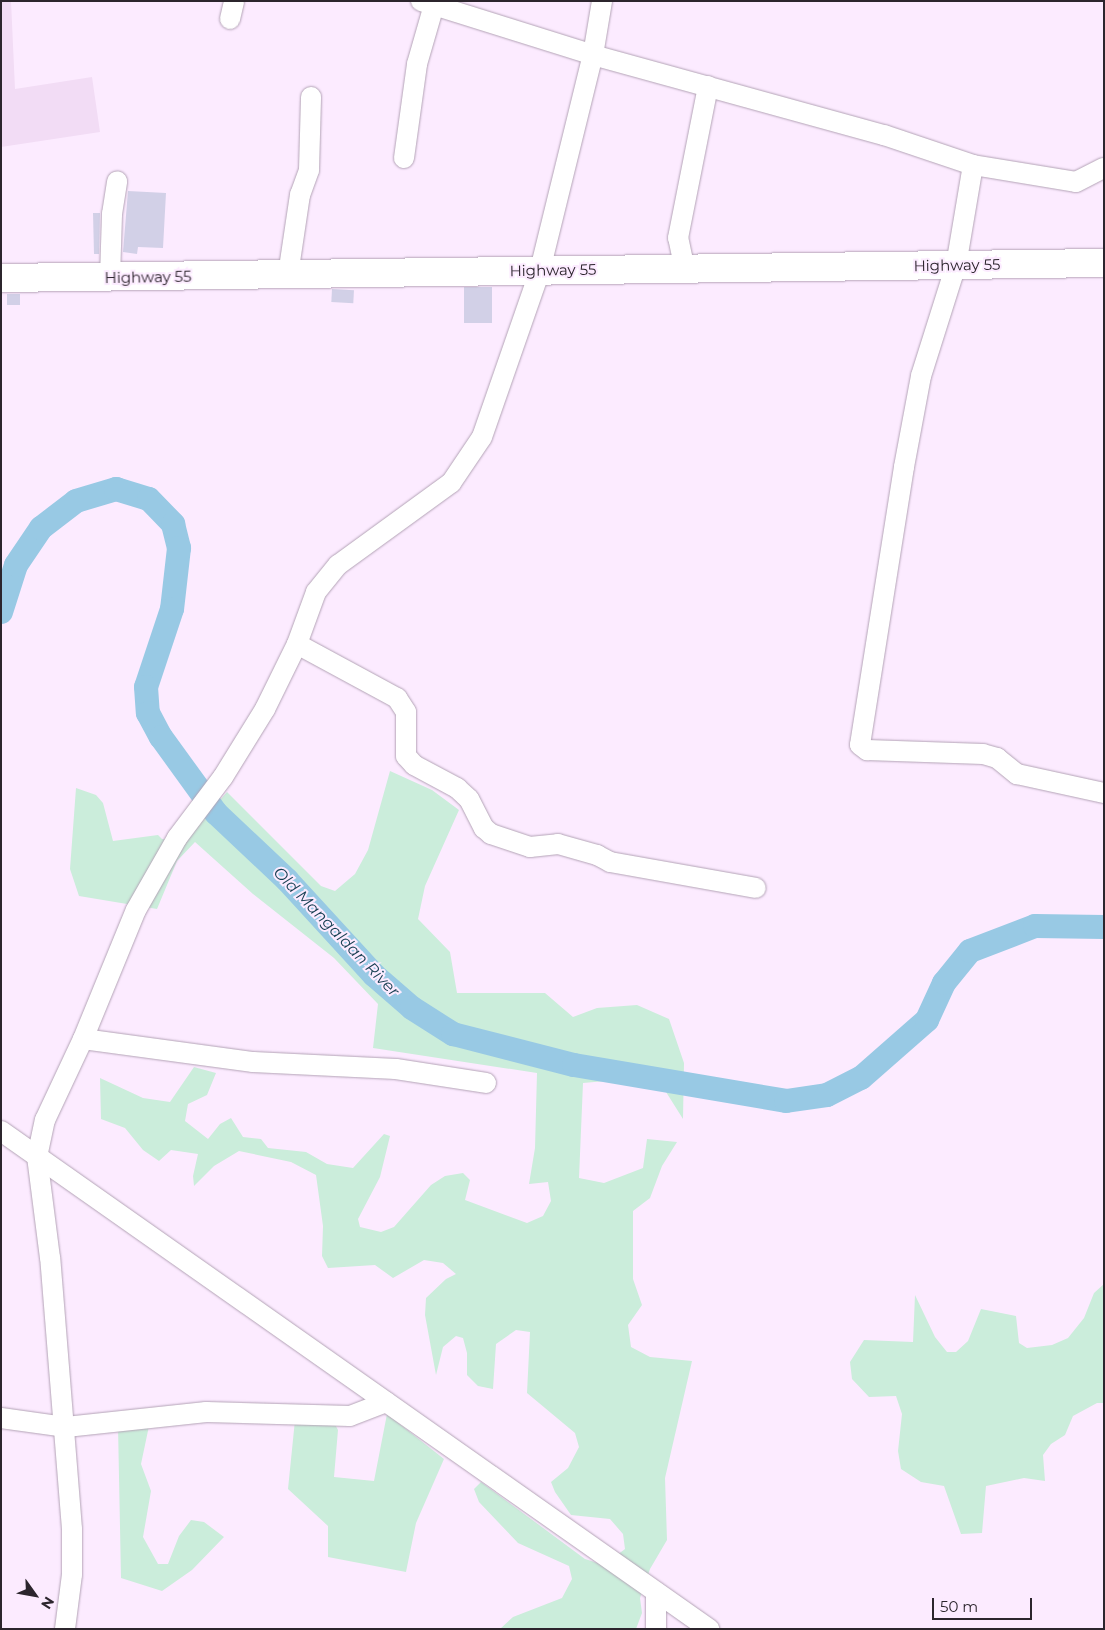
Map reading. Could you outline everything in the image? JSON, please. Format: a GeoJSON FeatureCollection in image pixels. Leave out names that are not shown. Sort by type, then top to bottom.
{"type":"FeatureCollection","features":[{"type":"Feature","properties":{"kind":"highway","name":"Highway 55"},"geometry":{"type":"LineString","coordinates":[[1,278],[1104,263]]}},
{"type":"Feature","properties":{"kind":"street"},"geometry":{"type":"LineString","coordinates":[[64,1629],[72,1574],[72,1530],[66,1428],[37,1157],[53,1098],[83,1039],[136,910],[177,838],[223,777],[265,709],[297,644],[316,592],[326,577],[345,559],[451,483],[471,456],[490,416],[540,270],[593,55],[602,1]]}},
{"type":"Feature","properties":{"kind":"street"},"geometry":{"type":"LineString","coordinates":[[404,158],[417,64],[428,3],[593,55],[884,135],[973,165],[1076,182],[1104,168]]}},
{"type":"Feature","properties":{"kind":"street"},"geometry":{"type":"LineString","coordinates":[[685,270],[678,238],[708,86]]}},
{"type":"Feature","properties":{"kind":"street"},"geometry":{"type":"LineString","coordinates":[[288,275],[300,196],[309,170],[311,97]]}},
{"type":"Feature","properties":{"kind":"street"},"geometry":{"type":"LineString","coordinates":[[973,165],[956,265],[922,376],[883,591],[860,745],[867,750],[983,754],[997,758],[1018,774],[1104,793]]}},
{"type":"Feature","properties":{"kind":"street"},"geometry":{"type":"LineString","coordinates":[[110,278],[112,214],[117,181]]}},
{"type":"Feature","properties":{"kind":"street"},"geometry":{"type":"LineString","coordinates":[[297,644],[397,698],[406,712],[406,756],[414,765],[457,788],[469,799],[484,828],[491,834],[530,847],[558,844],[597,855],[610,862],[756,888]]}},
{"type":"Feature","properties":{"kind":"street"},"geometry":{"type":"LineString","coordinates":[[83,1039],[253,1062],[396,1069],[486,1084]]}},
{"type":"Feature","properties":{"kind":"street"},"geometry":{"type":"LineString","coordinates":[[1,1131],[709,1629]]}},
{"type":"Feature","properties":{"kind":"street"},"geometry":{"type":"LineString","coordinates":[[1,1418],[66,1428],[206,1412],[350,1416],[386,1402]]}},
{"type":"Feature","properties":{"kind":"street"},"geometry":{"type":"LineString","coordinates":[[656,1592],[656,1629]]}},
{"type":"Feature","properties":{"kind":"shaded area"},"geometry":{"type":"Polygon","coordinates":[[[1,1],[11,1],[15,89],[92,77],[100,132],[1,147],[1,1]]]}},
{"type":"Feature","properties":{"kind":"green space"},"geometry":{"type":"Polygon","coordinates":[[[390,771],[432,790],[459,810],[425,886],[418,919],[450,952],[457,993],[545,993],[573,1017],[597,1008],[637,1005],[669,1019],[684,1063],[683,1119],[666,1092],[617,1080],[583,1083],[579,1178],[604,1183],[643,1168],[647,1139],[677,1142],[662,1166],[650,1198],[633,1211],[633,1279],[642,1305],[628,1325],[631,1347],[650,1357],[692,1361],[665,1478],[667,1540],[650,1569],[640,1598],[642,1613],[636,1629],[500,1629],[513,1617],[562,1598],[572,1579],[569,1566],[518,1543],[479,1502],[474,1489],[481,1482],[585,1559],[604,1565],[625,1549],[623,1534],[610,1519],[571,1515],[555,1492],[551,1482],[568,1468],[579,1447],[575,1433],[527,1393],[530,1332],[516,1330],[496,1344],[493,1389],[478,1386],[467,1375],[467,1353],[463,1338],[456,1336],[443,1347],[436,1375],[425,1315],[426,1298],[446,1279],[456,1274],[443,1263],[424,1260],[393,1278],[375,1265],[328,1268],[322,1256],[323,1226],[316,1175],[291,1162],[239,1151],[214,1166],[194,1186],[193,1176],[198,1154],[171,1150],[159,1161],[143,1150],[125,1128],[101,1119],[100,1078],[143,1098],[170,1102],[194,1067],[216,1073],[207,1095],[188,1104],[185,1121],[208,1139],[220,1124],[231,1118],[243,1137],[261,1139],[268,1148],[306,1152],[327,1164],[353,1168],[384,1134],[390,1136],[380,1177],[358,1219],[360,1227],[381,1232],[394,1227],[431,1185],[445,1176],[463,1173],[470,1180],[465,1200],[527,1223],[543,1216],[551,1201],[548,1182],[529,1184],[535,1148],[537,1073],[373,1048],[378,1004],[334,958],[253,894],[195,842],[177,861],[157,909],[79,896],[70,869],[76,788],[96,795],[103,803],[113,841],[158,835],[162,839],[185,840],[227,792],[321,886],[335,891],[355,874],[368,850],[390,771]]]}},
{"type":"Feature","properties":{"kind":"green space"},"geometry":{"type":"Polygon","coordinates":[[[1104,1284],[1104,1403],[1097,1403],[1073,1416],[1065,1435],[1051,1444],[1043,1455],[1045,1481],[1024,1478],[986,1486],[982,1533],[961,1534],[944,1486],[921,1482],[901,1469],[898,1451],[902,1414],[896,1396],[869,1397],[852,1379],[850,1362],[864,1340],[913,1342],[915,1295],[935,1337],[947,1352],[956,1352],[968,1341],[981,1309],[1016,1316],[1019,1343],[1027,1348],[1052,1345],[1068,1338],[1084,1318],[1094,1293],[1104,1284]]]}},
{"type":"Feature","properties":{"kind":"green space"},"geometry":{"type":"Polygon","coordinates":[[[296,1410],[328,1411],[338,1430],[334,1477],[374,1481],[387,1414],[444,1459],[416,1523],[406,1572],[328,1557],[328,1526],[288,1489],[296,1410]]]}},
{"type":"Feature","properties":{"kind":"green space"},"geometry":{"type":"Polygon","coordinates":[[[118,1426],[149,1426],[141,1464],[151,1491],[143,1537],[158,1564],[168,1564],[179,1536],[191,1520],[204,1522],[224,1537],[192,1570],[162,1591],[121,1578],[118,1426]]]}},
{"type":"Feature","properties":{"kind":"building"},"geometry":{"type":"Polygon","coordinates":[[[128,191],[166,193],[163,248],[138,247],[137,254],[123,252],[128,191]]]}},
{"type":"Feature","properties":{"kind":"building"},"geometry":{"type":"Polygon","coordinates":[[[93,213],[100,213],[99,254],[94,254],[93,213]]]}},
{"type":"Feature","properties":{"kind":"building"},"geometry":{"type":"Polygon","coordinates":[[[464,287],[492,287],[492,323],[464,323],[464,287]]]}},
{"type":"Feature","properties":{"kind":"building"},"geometry":{"type":"Polygon","coordinates":[[[332,289],[354,290],[353,303],[331,302],[332,289]]]}},
{"type":"Feature","properties":{"kind":"building"},"geometry":{"type":"Polygon","coordinates":[[[7,294],[20,294],[20,305],[7,305],[7,294]]]}},
{"type":"Feature","properties":{"kind":"waterway","name":"Old Mangaldan River"},"geometry":{"type":"LineString","coordinates":[[1,612],[16,565],[41,528],[76,501],[116,489],[149,499],[173,524],[179,548],[172,609],[146,687],[148,713],[161,737],[216,813],[287,880],[374,975],[412,1008],[453,1034],[574,1065],[786,1101],[827,1095],[861,1078],[927,1020],[944,983],[970,951],[1035,926],[1104,927]]}}]}
